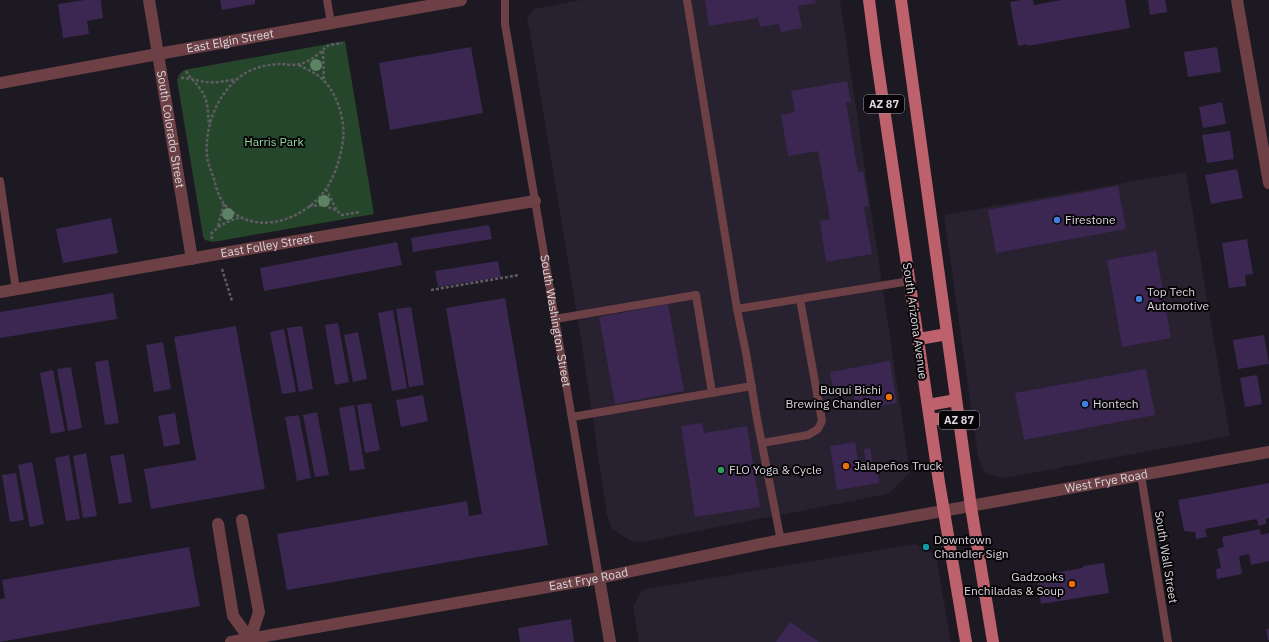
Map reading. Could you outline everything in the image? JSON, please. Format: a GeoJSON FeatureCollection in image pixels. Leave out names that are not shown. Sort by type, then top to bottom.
{"type":"FeatureCollection","features":[{"type":"Feature","properties":{"kind":"main road","name":"South Arizona Avenue"},"geometry":{"type":"LineString","coordinates":[[869,0],[930,420],[966,642]]}},
{"type":"Feature","properties":{"kind":"main road","name":"AZ 87"},"geometry":{"type":"LineString","coordinates":[[901,0],[971,507],[993,642]]}},
{"type":"Feature","properties":{"kind":"main road"},"geometry":{"type":"LineString","coordinates":[[919,339],[947,334]]}},
{"type":"Feature","properties":{"kind":"main road"},"geometry":{"type":"LineString","coordinates":[[928,405],[956,400]]}},
{"type":"Feature","properties":{"kind":"main road"},"geometry":{"type":"LineString","coordinates":[[930,420],[959,416]]}},
{"type":"Feature","properties":{"kind":"street","name":"South Colorado Street"},"geometry":{"type":"LineString","coordinates":[[149,0],[192,259]]}},
{"type":"Feature","properties":{"kind":"street","name":"East Elgin Street"},"geometry":{"type":"LineString","coordinates":[[0,83],[461,0]]}},
{"type":"Feature","properties":{"kind":"street"},"geometry":{"type":"LineString","coordinates":[[1237,0],[1269,183]]}},
{"type":"Feature","properties":{"kind":"street","name":"East Folley Street"},"geometry":{"type":"LineString","coordinates":[[0,292],[535,201]]}},
{"type":"Feature","properties":{"kind":"street","name":"West Frye Road"},"geometry":{"type":"LineString","coordinates":[[944,511],[1269,452]]}},
{"type":"Feature","properties":{"kind":"street","name":"East Frye Road"},"geometry":{"type":"LineString","coordinates":[[231,642],[599,578],[781,541],[944,511]]}},
{"type":"Feature","properties":{"kind":"street"},"geometry":{"type":"LineString","coordinates":[[242,520],[259,612],[250,639]]}},
{"type":"Feature","properties":{"kind":"street"},"geometry":{"type":"LineString","coordinates":[[218,524],[233,616],[250,639]]}},
{"type":"Feature","properties":{"kind":"street","name":"South Washington Street"},"geometry":{"type":"LineString","coordinates":[[599,578],[610,642]]}},
{"type":"Feature","properties":{"kind":"lane"},"geometry":{"type":"LineString","coordinates":[[327,0],[331,23]]}},
{"type":"Feature","properties":{"kind":"lane","name":"South Washington Street"},"geometry":{"type":"LineString","coordinates":[[505,0],[505,24],[599,578]]}},
{"type":"Feature","properties":{"kind":"lane"},"geometry":{"type":"LineString","coordinates":[[687,0],[737,309],[781,541]]}},
{"type":"Feature","properties":{"kind":"lane"},"geometry":{"type":"LineString","coordinates":[[0,181],[16,290]]}},
{"type":"Feature","properties":{"kind":"lane"},"geometry":{"type":"LineString","coordinates":[[737,309],[910,280]]}},
{"type":"Feature","properties":{"kind":"lane"},"geometry":{"type":"LineString","coordinates":[[555,319],[696,295],[712,393]]}},
{"type":"Feature","properties":{"kind":"lane"},"geometry":{"type":"LineString","coordinates":[[762,443],[808,435],[818,429],[822,421],[800,299]]}},
{"type":"Feature","properties":{"kind":"lane"},"geometry":{"type":"LineString","coordinates":[[572,418],[752,386]]}},
{"type":"Feature","properties":{"kind":"lane","name":"South Wall Street"},"geometry":{"type":"LineString","coordinates":[[1141,475],[1168,642]]}},
{"type":"Feature","properties":{"kind":"path"},"geometry":{"type":"LineString","coordinates":[[299,64],[325,83],[339,105],[343,122],[344,139],[340,157],[326,189],[299,213],[285,220],[266,223],[249,220],[234,213],[224,204],[216,186],[208,161],[207,142],[210,127],[220,101],[230,85],[245,74],[263,66],[299,64],[309,60],[326,46],[342,43]]}},
{"type":"Feature","properties":{"kind":"path"},"geometry":{"type":"LineString","coordinates":[[323,50],[325,83]]}},
{"type":"Feature","properties":{"kind":"path"},"geometry":{"type":"LineString","coordinates":[[186,71],[203,94],[206,102],[210,127]]}},
{"type":"Feature","properties":{"kind":"path"},"geometry":{"type":"LineString","coordinates":[[181,78],[190,78],[206,82],[224,82],[238,79]]}},
{"type":"Feature","properties":{"kind":"path"},"geometry":{"type":"LineString","coordinates":[[326,189],[337,212]]}},
{"type":"Feature","properties":{"kind":"path"},"geometry":{"type":"LineString","coordinates":[[218,226],[224,204]]}},
{"type":"Feature","properties":{"kind":"path"},"geometry":{"type":"LineString","coordinates":[[308,206],[324,205],[342,215],[360,212]]}},
{"type":"Feature","properties":{"kind":"path"},"geometry":{"type":"LineString","coordinates":[[205,235],[211,234],[218,226],[230,220],[242,217]]}},
{"type":"Feature","properties":{"kind":"path"},"geometry":{"type":"LineString","coordinates":[[211,234],[212,240]]}},
{"type":"Feature","properties":{"kind":"path"},"geometry":{"type":"LineString","coordinates":[[218,254],[232,301]]}},
{"type":"Feature","properties":{"kind":"path"},"geometry":{"type":"LineString","coordinates":[[432,290],[518,275]]}},
{"type":"Feature","properties":{"kind":"shaded area"},"geometry":{"type":"Polygon","coordinates":[[[581,0],[840,0],[910,472],[888,494],[641,542],[631,541],[612,529],[607,515],[581,339],[527,19],[534,9],[581,0]]]}},
{"type":"Feature","properties":{"kind":"shaded area"},"geometry":{"type":"Polygon","coordinates":[[[1186,172],[1230,436],[1004,478],[989,475],[982,469],[978,456],[944,215],[1186,172]]]}},
{"type":"Feature","properties":{"kind":"shaded area"},"geometry":{"type":"Polygon","coordinates":[[[916,544],[936,555],[951,642],[639,642],[633,607],[642,590],[916,544]]]}},
{"type":"Feature","properties":{"kind":"green space","name":"Harris Park"},"geometry":{"type":"Polygon","coordinates":[[[345,41],[374,214],[213,242],[205,240],[203,236],[177,80],[179,75],[184,70],[345,41]]]}},
{"type":"Feature","properties":{"kind":"building"},"geometry":{"type":"Polygon","coordinates":[[[85,0],[101,0],[103,18],[87,21],[89,34],[63,38],[58,4],[85,0]]]}},
{"type":"Feature","properties":{"kind":"building"},"geometry":{"type":"Polygon","coordinates":[[[220,0],[255,0],[255,4],[222,10],[220,0]]]}},
{"type":"Feature","properties":{"kind":"building"},"geometry":{"type":"Polygon","coordinates":[[[705,0],[815,0],[816,3],[798,6],[802,28],[781,32],[779,24],[760,27],[758,18],[709,26],[705,0]]]}},
{"type":"Feature","properties":{"kind":"building"},"geometry":{"type":"Polygon","coordinates":[[[1033,0],[1034,5],[1062,0],[1125,0],[1130,28],[1027,46],[1027,44],[1018,46],[1010,2],[1033,0]]]}},
{"type":"Feature","properties":{"kind":"building"},"geometry":{"type":"Polygon","coordinates":[[[1148,0],[1165,0],[1167,12],[1150,15],[1148,0]]]}},
{"type":"Feature","properties":{"kind":"building"},"geometry":{"type":"Polygon","coordinates":[[[471,47],[483,113],[390,130],[379,63],[471,47]]]}},
{"type":"Feature","properties":{"kind":"building"},"geometry":{"type":"Polygon","coordinates":[[[1217,47],[1221,72],[1188,77],[1184,52],[1217,47]]]}},
{"type":"Feature","properties":{"kind":"building"},"geometry":{"type":"Polygon","coordinates":[[[847,81],[851,102],[846,102],[858,172],[863,171],[869,206],[864,207],[872,254],[826,262],[820,221],[830,219],[818,151],[788,156],[781,115],[795,112],[791,91],[847,81]]]}},
{"type":"Feature","properties":{"kind":"building"},"geometry":{"type":"Polygon","coordinates":[[[1222,102],[1226,124],[1203,128],[1199,107],[1222,102]]]}},
{"type":"Feature","properties":{"kind":"building"},"geometry":{"type":"Polygon","coordinates":[[[1230,131],[1234,159],[1207,163],[1202,135],[1230,131]]]}},
{"type":"Feature","properties":{"kind":"building"},"geometry":{"type":"Polygon","coordinates":[[[1237,169],[1243,198],[1211,204],[1205,175],[1237,169]]]}},
{"type":"Feature","properties":{"kind":"building","name":"Firestone"},"geometry":{"type":"Polygon","coordinates":[[[1118,186],[1126,229],[996,253],[988,210],[1118,186]]]}},
{"type":"Feature","properties":{"kind":"building"},"geometry":{"type":"Polygon","coordinates":[[[111,218],[118,253],[63,263],[56,229],[111,218]]]}},
{"type":"Feature","properties":{"kind":"building"},"geometry":{"type":"Polygon","coordinates":[[[489,225],[492,239],[413,252],[411,238],[489,225]]]}},
{"type":"Feature","properties":{"kind":"building"},"geometry":{"type":"Polygon","coordinates":[[[1247,239],[1253,274],[1245,275],[1246,286],[1229,288],[1222,243],[1247,239]]]}},
{"type":"Feature","properties":{"kind":"building"},"geometry":{"type":"Polygon","coordinates":[[[397,242],[402,265],[264,291],[260,268],[397,242]]]}},
{"type":"Feature","properties":{"kind":"building","name":"Top Tech Automotive"},"geometry":{"type":"Polygon","coordinates":[[[1156,251],[1171,338],[1122,347],[1107,260],[1156,251]]]}},
{"type":"Feature","properties":{"kind":"building"},"geometry":{"type":"Polygon","coordinates":[[[498,261],[501,277],[438,287],[435,271],[498,261]]]}},
{"type":"Feature","properties":{"kind":"building"},"geometry":{"type":"Polygon","coordinates":[[[113,293],[117,319],[0,338],[0,312],[113,293]]]}},
{"type":"Feature","properties":{"kind":"building"},"geometry":{"type":"Polygon","coordinates":[[[505,298],[548,545],[287,590],[277,534],[467,501],[469,516],[482,514],[446,308],[505,298]]]}},
{"type":"Feature","properties":{"kind":"building"},"geometry":{"type":"Polygon","coordinates":[[[668,304],[684,391],[615,404],[599,317],[668,304]]]}},
{"type":"Feature","properties":{"kind":"building"},"geometry":{"type":"Polygon","coordinates":[[[411,307],[424,385],[409,387],[396,309],[411,307]]]}},
{"type":"Feature","properties":{"kind":"building"},"geometry":{"type":"Polygon","coordinates":[[[393,310],[407,388],[392,391],[378,313],[393,310]]]}},
{"type":"Feature","properties":{"kind":"building"},"geometry":{"type":"Polygon","coordinates":[[[338,323],[349,382],[335,385],[325,325],[338,323]]]}},
{"type":"Feature","properties":{"kind":"building"},"geometry":{"type":"Polygon","coordinates":[[[236,326],[265,489],[151,509],[144,469],[196,460],[174,337],[236,326]]]}},
{"type":"Feature","properties":{"kind":"building"},"geometry":{"type":"Polygon","coordinates":[[[302,326],[313,389],[299,392],[287,328],[302,326]]]}},
{"type":"Feature","properties":{"kind":"building"},"geometry":{"type":"Polygon","coordinates":[[[284,329],[296,392],[282,394],[270,332],[284,329]]]}},
{"type":"Feature","properties":{"kind":"building"},"geometry":{"type":"Polygon","coordinates":[[[358,332],[367,379],[353,382],[344,335],[358,332]]]}},
{"type":"Feature","properties":{"kind":"building"},"geometry":{"type":"Polygon","coordinates":[[[1264,335],[1269,364],[1238,369],[1233,340],[1264,335]]]}},
{"type":"Feature","properties":{"kind":"building"},"geometry":{"type":"Polygon","coordinates":[[[163,342],[171,389],[154,392],[146,345],[163,342]]]}},
{"type":"Feature","properties":{"kind":"building"},"geometry":{"type":"Polygon","coordinates":[[[108,360],[119,423],[105,425],[95,362],[108,360]]]}},
{"type":"Feature","properties":{"kind":"building"},"geometry":{"type":"Polygon","coordinates":[[[890,361],[897,403],[856,410],[853,391],[834,395],[830,372],[890,361]]]}},
{"type":"Feature","properties":{"kind":"building"},"geometry":{"type":"Polygon","coordinates":[[[71,367],[82,428],[68,431],[57,369],[71,367]]]}},
{"type":"Feature","properties":{"kind":"building","name":"Hontech"},"geometry":{"type":"Polygon","coordinates":[[[1146,369],[1155,415],[1024,440],[1015,393],[1146,369]]]}},
{"type":"Feature","properties":{"kind":"building"},"geometry":{"type":"Polygon","coordinates":[[[53,370],[65,431],[51,434],[40,373],[53,370]]]}},
{"type":"Feature","properties":{"kind":"building"},"geometry":{"type":"Polygon","coordinates":[[[1257,375],[1262,404],[1245,407],[1240,378],[1257,375]]]}},
{"type":"Feature","properties":{"kind":"building"},"geometry":{"type":"Polygon","coordinates":[[[423,395],[428,421],[401,427],[396,400],[423,395]]]}},
{"type":"Feature","properties":{"kind":"building"},"geometry":{"type":"Polygon","coordinates":[[[371,403],[380,450],[365,453],[357,405],[371,403]]]}},
{"type":"Feature","properties":{"kind":"building"},"geometry":{"type":"Polygon","coordinates":[[[354,405],[365,469],[350,471],[339,408],[354,405]]]}},
{"type":"Feature","properties":{"kind":"building"},"geometry":{"type":"Polygon","coordinates":[[[317,412],[329,475],[315,477],[303,415],[317,412]]]}},
{"type":"Feature","properties":{"kind":"building"},"geometry":{"type":"Polygon","coordinates":[[[175,413],[180,444],[164,447],[158,416],[175,413]]]}},
{"type":"Feature","properties":{"kind":"building"},"geometry":{"type":"Polygon","coordinates":[[[299,415],[311,478],[297,481],[285,417],[299,415]]]}},
{"type":"Feature","properties":{"kind":"building","name":"FLO Yoga & Cycle"},"geometry":{"type":"Polygon","coordinates":[[[702,423],[704,433],[747,426],[760,507],[695,517],[681,426],[702,423]]]}},
{"type":"Feature","properties":{"kind":"building","name":"Jalapeños Truck"},"geometry":{"type":"Polygon","coordinates":[[[855,442],[859,468],[866,466],[864,449],[870,448],[873,465],[877,464],[879,483],[837,490],[830,446],[855,442]]]}},
{"type":"Feature","properties":{"kind":"building"},"geometry":{"type":"Polygon","coordinates":[[[86,453],[97,516],[83,518],[73,456],[86,453]]]}},
{"type":"Feature","properties":{"kind":"building"},"geometry":{"type":"Polygon","coordinates":[[[124,454],[132,502],[119,504],[110,456],[124,454]]]}},
{"type":"Feature","properties":{"kind":"building"},"geometry":{"type":"Polygon","coordinates":[[[69,455],[80,519],[66,521],[55,458],[69,455]]]}},
{"type":"Feature","properties":{"kind":"building"},"geometry":{"type":"Polygon","coordinates":[[[32,462],[44,524],[30,527],[18,465],[32,462]]]}},
{"type":"Feature","properties":{"kind":"building"},"geometry":{"type":"Polygon","coordinates":[[[16,473],[24,520],[10,522],[2,475],[16,473]]]}},
{"type":"Feature","properties":{"kind":"building"},"geometry":{"type":"Polygon","coordinates":[[[1269,483],[1269,518],[1266,519],[1266,524],[1258,526],[1257,519],[1205,529],[1207,537],[1196,539],[1195,532],[1184,531],[1178,500],[1269,483]]]}},
{"type":"Feature","properties":{"kind":"building"},"geometry":{"type":"Polygon","coordinates":[[[1260,529],[1261,535],[1269,533],[1269,561],[1251,565],[1249,554],[1239,556],[1242,574],[1217,579],[1216,569],[1221,568],[1217,549],[1224,547],[1222,537],[1260,529]]]}},
{"type":"Feature","properties":{"kind":"building"},"geometry":{"type":"Polygon","coordinates":[[[189,547],[200,606],[0,642],[0,599],[5,598],[2,580],[189,547]]]}},
{"type":"Feature","properties":{"kind":"building","name":"Gadzooks Enchiladas & Soup"},"geometry":{"type":"Polygon","coordinates":[[[1104,563],[1109,593],[1041,604],[1036,576],[1104,563]]]}},
{"type":"Feature","properties":{"kind":"building"},"geometry":{"type":"Polygon","coordinates":[[[571,619],[574,642],[520,642],[518,628],[571,619]]]}},
{"type":"Feature","properties":{"kind":"building"},"geometry":{"type":"Polygon","coordinates":[[[790,622],[819,642],[776,642],[790,622]]]}},
{"type":"Feature","properties":{"kind":"building"},"geometry":{"type":"Polygon","coordinates":[[[1266,629],[1269,629],[1269,640],[1268,640],[1266,629]]]}},
{"type":"Feature","properties":{"kind":"place","name":"Firestone"},"geometry":{"type":"Point","coordinates":[1057,220]}},
{"type":"Feature","properties":{"kind":"place","name":"Top Tech Automotive"},"geometry":{"type":"Point","coordinates":[1139,299]}},
{"type":"Feature","properties":{"kind":"place","name":"Buqui Bichi Brewing Chandler"},"geometry":{"type":"Point","coordinates":[889,397]}},
{"type":"Feature","properties":{"kind":"place","name":"Hontech"},"geometry":{"type":"Point","coordinates":[1085,404]}},
{"type":"Feature","properties":{"kind":"place","name":"Jalapeños Truck"},"geometry":{"type":"Point","coordinates":[846,466]}},
{"type":"Feature","properties":{"kind":"place","name":"FLO Yoga & Cycle"},"geometry":{"type":"Point","coordinates":[721,470]}},
{"type":"Feature","properties":{"kind":"place","name":"Downtown Chandler Sign"},"geometry":{"type":"Point","coordinates":[926,547]}},
{"type":"Feature","properties":{"kind":"place","name":"Gadzooks Enchiladas & Soup"},"geometry":{"type":"Point","coordinates":[1072,584]}}]}
